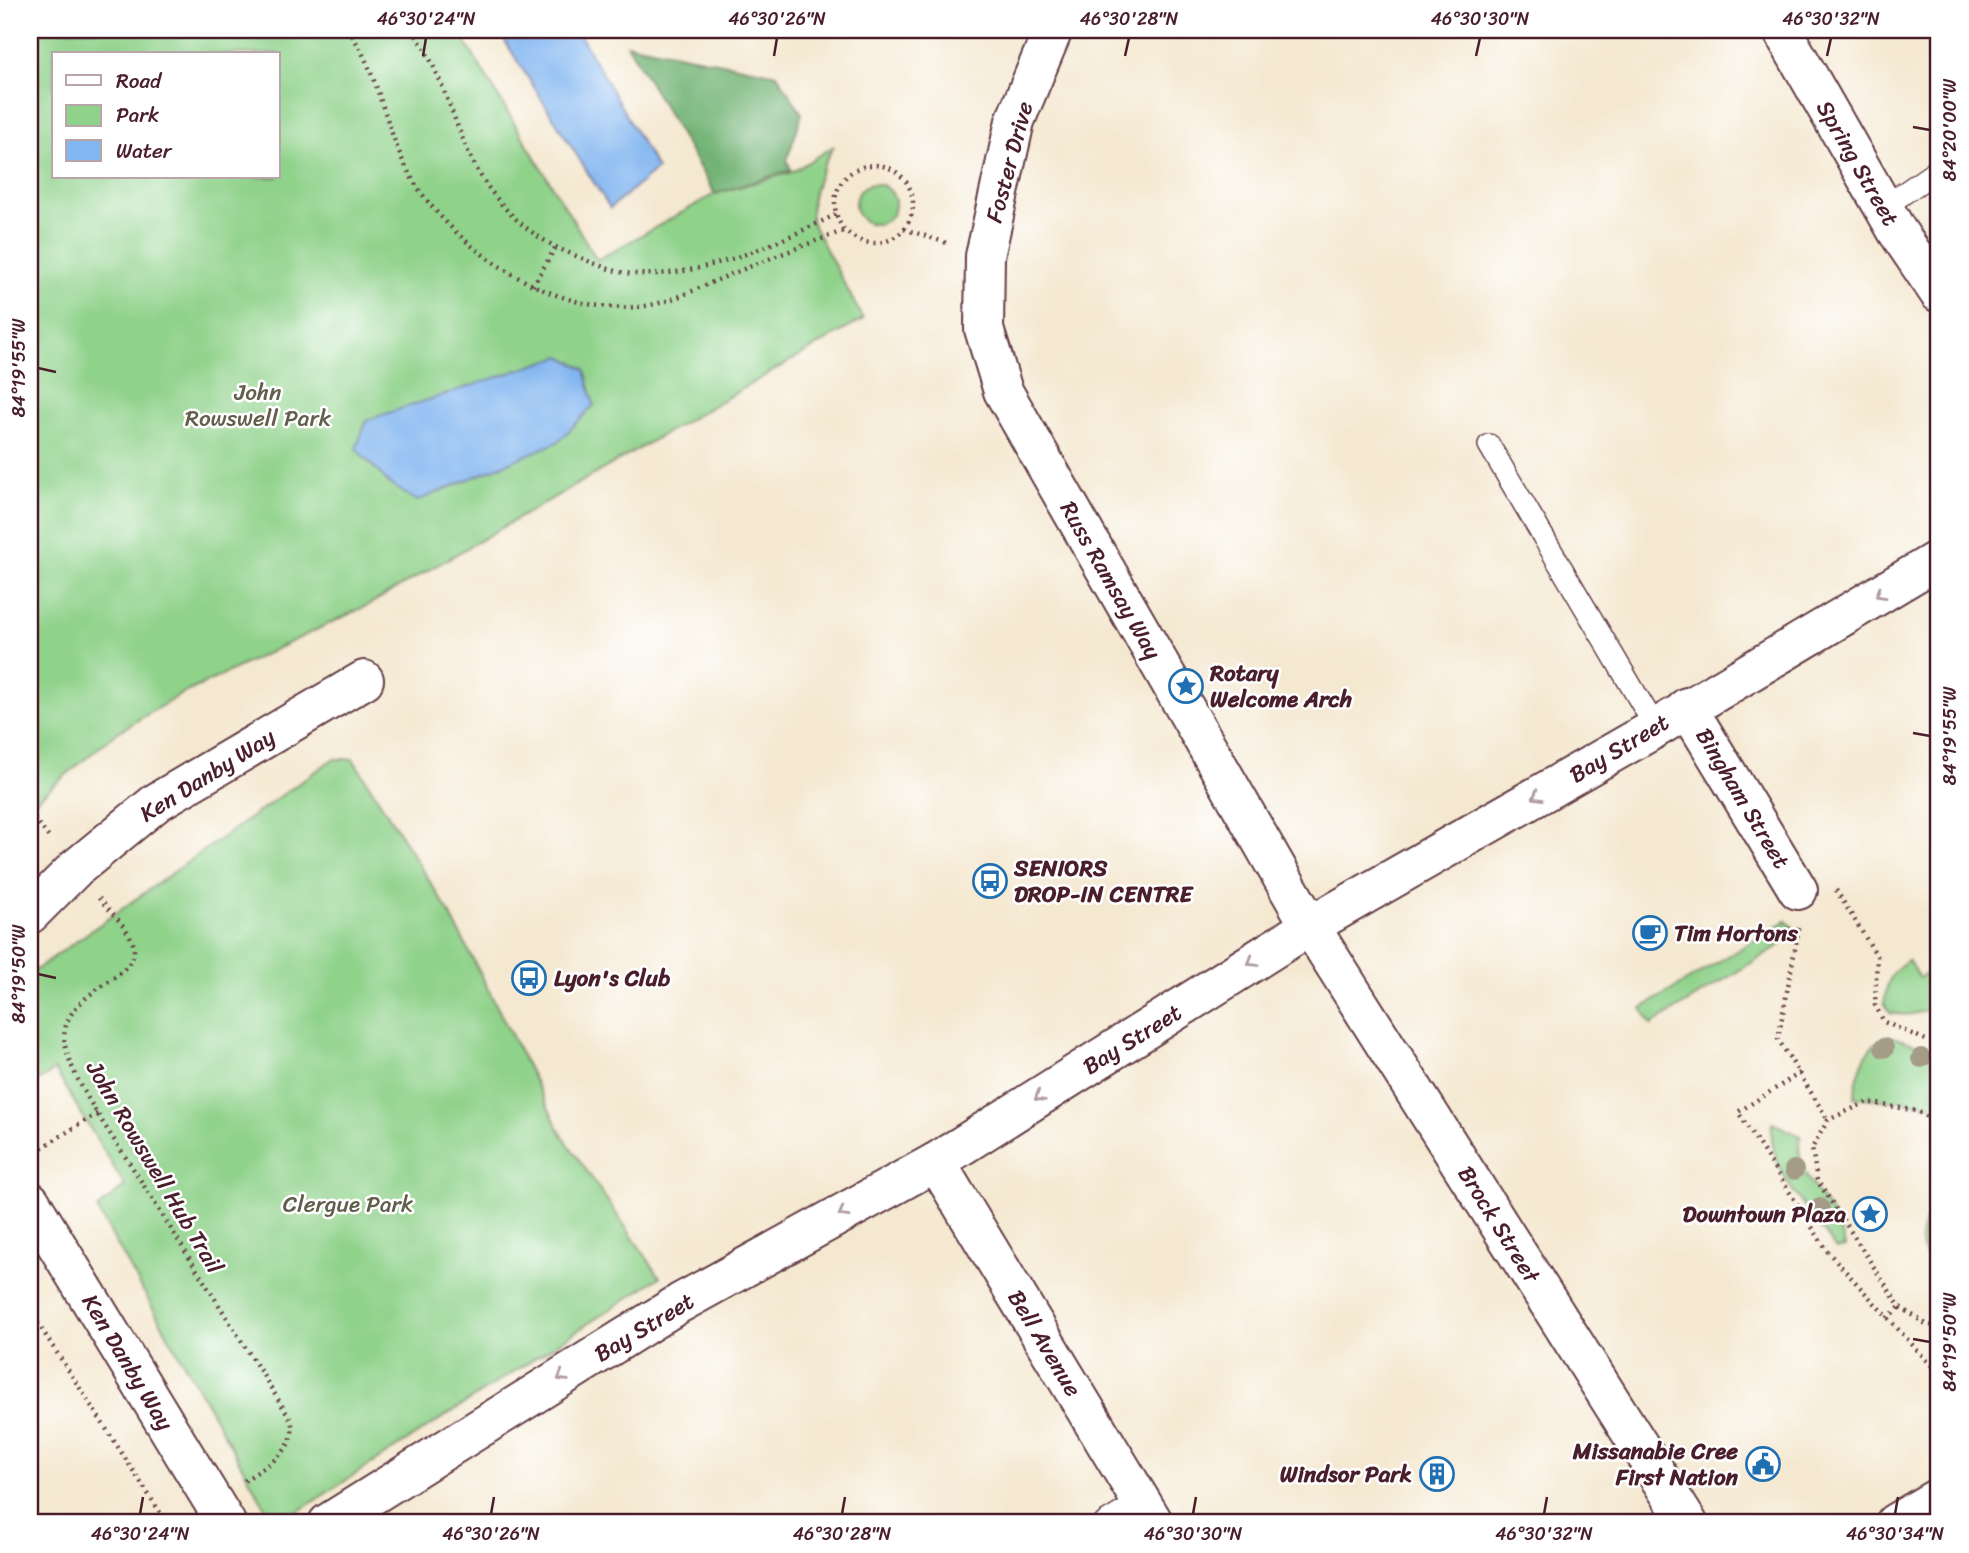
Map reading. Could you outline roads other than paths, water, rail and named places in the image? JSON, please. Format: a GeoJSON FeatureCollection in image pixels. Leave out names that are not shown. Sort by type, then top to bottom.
{"type":"FeatureCollection","features":[{"type":"Feature","properties":{"kind":"street","name":"Foster Drive"},"geometry":{"type":"LineString","coordinates":[[985,256],[1015,121],[1053,30]]}},
{"type":"Feature","properties":{"kind":"street","name":"Spring Street"},"geometry":{"type":"LineString","coordinates":[[1782,30],[1884,207],[1939,293]]}},
{"type":"Feature","properties":{"kind":"street","name":"Russ Ramsay Way"},"geometry":{"type":"LineString","coordinates":[[985,256],[984,329],[1003,391],[1310,926]]}},
{"type":"Feature","properties":{"kind":"street","name":"Bay Street"},"geometry":{"type":"LineString","coordinates":[[328,1523],[680,1303],[936,1162],[1310,926],[1656,728],[1939,559]]}},
{"type":"Feature","properties":{"kind":"street","name":"Ken Danby Way"},"geometry":{"type":"LineString","coordinates":[[30,914],[75,869],[157,802],[364,680]]}},
{"type":"Feature","properties":{"kind":"street","name":"Bingham Street"},"geometry":{"type":"LineString","coordinates":[[1688,707],[1810,900]]}},
{"type":"Feature","properties":{"kind":"street","name":"Brock Street"},"geometry":{"type":"LineString","coordinates":[[1310,926],[1688,1523]]}},
{"type":"Feature","properties":{"kind":"street","name":"Bell Avenue"},"geometry":{"type":"LineString","coordinates":[[936,1162],[1147,1512]]}},
{"type":"Feature","properties":{"kind":"street","name":"Ken Danby Way"},"geometry":{"type":"LineString","coordinates":[[30,1201],[220,1513]]}},
{"type":"Feature","properties":{"kind":"street"},"geometry":{"type":"LineString","coordinates":[[1895,1523],[1939,1497]]}},
{"type":"Feature","properties":{"kind":"lane"},"geometry":{"type":"LineString","coordinates":[[1884,207],[1939,169]]}},
{"type":"Feature","properties":{"kind":"lane"},"geometry":{"type":"LineString","coordinates":[[1489,445],[1656,728]]}},
{"type":"Feature","properties":{"kind":"lane"},"geometry":{"type":"LineString","coordinates":[[1105,1523],[1147,1512]]}},
{"type":"Feature","properties":{"kind":"water"},"geometry":{"type":"Polygon","coordinates":[[[498,30],[577,30],[657,169],[610,208],[498,30]]]}},
{"type":"Feature","properties":{"kind":"water"},"geometry":{"type":"Polygon","coordinates":[[[561,356],[585,369],[594,405],[558,442],[417,501],[390,484],[356,449],[367,420],[561,356]]]}},
{"type":"Feature","properties":{"kind":"place","name":"Rotary Welcome Arch"},"geometry":{"type":"Point","coordinates":[1186,686]}},
{"type":"Feature","properties":{"kind":"place","name":"SENIORS DROP-IN CENTRE"},"geometry":{"type":"Point","coordinates":[990,881]}},
{"type":"Feature","properties":{"kind":"place","name":"Tim Hortons"},"geometry":{"type":"Point","coordinates":[1650,933]}},
{"type":"Feature","properties":{"kind":"place","name":"Lyon's Club"},"geometry":{"type":"Point","coordinates":[529,978]}},
{"type":"Feature","properties":{"kind":"place","name":"Downtown Plaza"},"geometry":{"type":"Point","coordinates":[1870,1214]}},
{"type":"Feature","properties":{"kind":"place","name":"Missanabie Cree First Nation"},"geometry":{"type":"Point","coordinates":[1763,1464]}},
{"type":"Feature","properties":{"kind":"place","name":"Windsor Park"},"geometry":{"type":"Point","coordinates":[1437,1474]}},
{"type":"Feature","properties":{"kind":"park label","name":"John Rowswell Park"},"geometry":{"type":"Point","coordinates":[258,405]}},
{"type":"Feature","properties":{"kind":"park label","name":"Clergue Park"},"geometry":{"type":"Point","coordinates":[348,1204]}}]}
